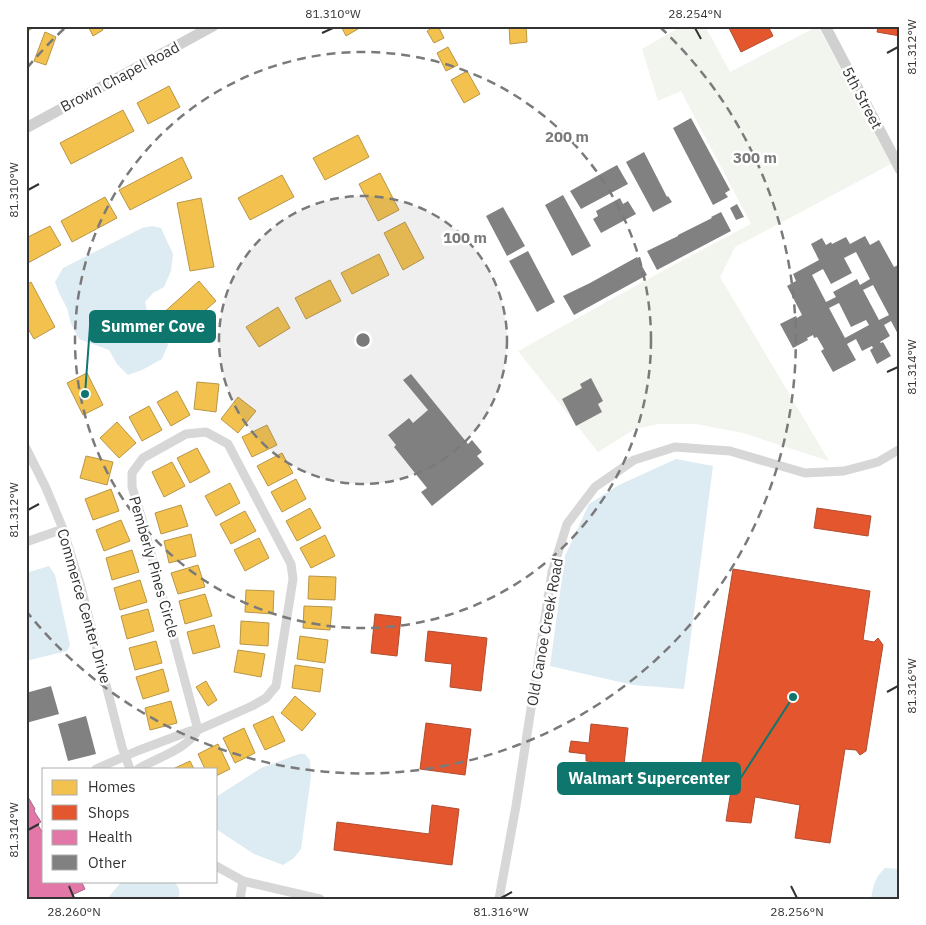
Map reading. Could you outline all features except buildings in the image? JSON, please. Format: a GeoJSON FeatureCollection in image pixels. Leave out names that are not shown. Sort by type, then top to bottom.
{"type":"FeatureCollection","features":[{"type":"Feature","properties":{"kind":"street","name":"Brown Chapel Road"},"geometry":{"type":"LineString","coordinates":[[26,128],[213,26]]}},
{"type":"Feature","properties":{"kind":"street","name":"5th Street"},"geometry":{"type":"LineString","coordinates":[[825,26],[900,169]]}},
{"type":"Feature","properties":{"kind":"street","name":"Pemberly Pines Circle"},"geometry":{"type":"LineString","coordinates":[[98,768],[190,731],[198,730],[252,706],[266,698],[276,686],[293,579],[291,564],[228,444],[206,432],[186,434],[143,458],[132,473],[132,487],[198,730],[194,738],[140,768]]}},
{"type":"Feature","properties":{"kind":"street","name":"Old Canoe Creek Road"},"geometry":{"type":"LineString","coordinates":[[499,899],[516,806],[552,572],[567,524],[595,488],[634,460],[674,447],[730,451],[805,473],[844,471],[878,462],[900,449]]}},
{"type":"Feature","properties":{"kind":"street","name":"Commerce Center Drive"},"geometry":{"type":"LineString","coordinates":[[26,448],[46,488],[63,529],[81,587],[130,768]]}},
{"type":"Feature","properties":{"kind":"street"},"geometry":{"type":"LineString","coordinates":[[26,542],[63,529]]}},
{"type":"Feature","properties":{"kind":"street"},"geometry":{"type":"LineString","coordinates":[[218,867],[243,882],[320,899]]}},
{"type":"Feature","properties":{"kind":"street"},"geometry":{"type":"LineString","coordinates":[[240,899],[243,882]]}},
{"type":"Feature","properties":{"kind":"shaded area"},"geometry":{"type":"Polygon","coordinates":[[[682,26],[705,26],[730,72],[818,26],[891,164],[735,247],[720,277],[829,461],[743,433],[696,424],[659,424],[635,429],[598,452],[518,351],[751,224],[681,91],[658,101],[642,49],[682,26]]]}},
{"type":"Feature","properties":{"kind":"shaded area"},"geometry":{"type":"Polygon","coordinates":[[[152,226],[161,228],[173,254],[171,271],[164,287],[153,293],[145,302],[148,314],[162,329],[168,345],[162,359],[128,375],[117,364],[109,350],[79,339],[71,324],[67,308],[55,282],[63,268],[142,228],[152,226]]]}},
{"type":"Feature","properties":{"kind":"shaded area"},"geometry":{"type":"Polygon","coordinates":[[[676,459],[713,466],[684,689],[633,685],[550,666],[565,556],[589,504],[619,485],[676,459]]]}},
{"type":"Feature","properties":{"kind":"shaded area"},"geometry":{"type":"Polygon","coordinates":[[[49,566],[55,575],[70,645],[67,651],[26,661],[26,573],[49,566]]]}},
{"type":"Feature","properties":{"kind":"shaded area"},"geometry":{"type":"Polygon","coordinates":[[[299,754],[305,754],[310,760],[311,777],[301,849],[294,858],[283,865],[254,854],[218,830],[218,796],[261,768],[299,754]]]}},
{"type":"Feature","properties":{"kind":"shaded area"},"geometry":{"type":"Polygon","coordinates":[[[885,868],[900,869],[900,899],[871,899],[875,882],[885,868]]]}},
{"type":"Feature","properties":{"kind":"shaded area"},"geometry":{"type":"Polygon","coordinates":[[[121,882],[175,882],[179,890],[178,899],[107,899],[121,882]]]}},
{"type":"Feature","properties":{"kind":"place","name":"Summer Cove"},"geometry":{"type":"Point","coordinates":[85,394]}},
{"type":"Feature","properties":{"kind":"place","name":"Walmart Supercenter"},"geometry":{"type":"Point","coordinates":[793,697]}}]}
